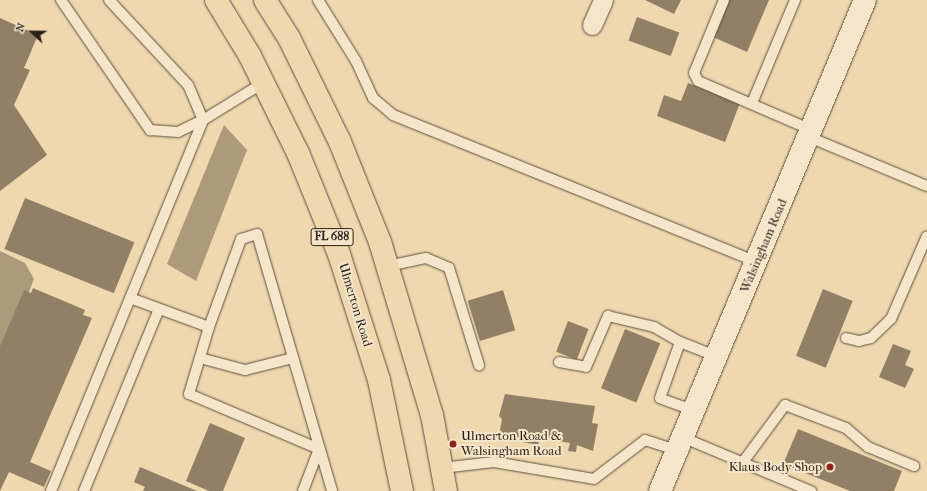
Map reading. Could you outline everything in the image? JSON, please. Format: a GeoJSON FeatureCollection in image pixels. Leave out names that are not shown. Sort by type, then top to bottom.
{"type":"FeatureCollection","features":[{"type":"Feature","properties":{"kind":"main road","name":"Ulmerton Road"},"geometry":{"type":"LineString","coordinates":[[216,0],[263,83],[298,153],[339,254],[379,380],[402,491]]}},
{"type":"Feature","properties":{"kind":"main road","name":"FL 688"},"geometry":{"type":"LineString","coordinates":[[265,0],[289,38],[340,142],[388,266],[432,415],[446,491]]}},
{"type":"Feature","properties":{"kind":"street"},"geometry":{"type":"LineString","coordinates":[[592,24],[603,0]]}},
{"type":"Feature","properties":{"kind":"street","name":"Walsingham Road"},"geometry":{"type":"LineString","coordinates":[[660,491],[718,357],[865,0]]}},
{"type":"Feature","properties":{"kind":"lane"},"geometry":{"type":"LineString","coordinates":[[62,0],[150,130],[178,132],[203,120],[263,83]]}},
{"type":"Feature","properties":{"kind":"lane"},"geometry":{"type":"LineString","coordinates":[[51,491],[203,120],[188,85],[109,0]]}},
{"type":"Feature","properties":{"kind":"lane"},"geometry":{"type":"LineString","coordinates":[[318,0],[356,61],[373,98],[393,115],[757,262]]}},
{"type":"Feature","properties":{"kind":"lane"},"geometry":{"type":"LineString","coordinates":[[724,0],[694,73],[698,81],[752,104],[810,133],[927,186]]}},
{"type":"Feature","properties":{"kind":"lane"},"geometry":{"type":"LineString","coordinates":[[752,104],[795,0]]}},
{"type":"Feature","properties":{"kind":"lane"},"geometry":{"type":"LineString","coordinates":[[319,449],[189,394],[209,327],[241,239],[257,234],[332,491]]}},
{"type":"Feature","properties":{"kind":"lane"},"geometry":{"type":"LineString","coordinates":[[846,338],[859,342],[871,338],[891,319],[927,236]]}},
{"type":"Feature","properties":{"kind":"lane"},"geometry":{"type":"LineString","coordinates":[[388,266],[426,258],[449,268],[479,365]]}},
{"type":"Feature","properties":{"kind":"lane"},"geometry":{"type":"LineString","coordinates":[[130,298],[209,327]]}},
{"type":"Feature","properties":{"kind":"lane"},"geometry":{"type":"LineString","coordinates":[[84,491],[159,309]]}},
{"type":"Feature","properties":{"kind":"lane"},"geometry":{"type":"LineString","coordinates":[[558,362],[586,367],[608,316],[654,327],[680,342],[718,357]]}},
{"type":"Feature","properties":{"kind":"lane"},"geometry":{"type":"LineString","coordinates":[[680,342],[660,398],[695,411]]}},
{"type":"Feature","properties":{"kind":"lane"},"geometry":{"type":"LineString","coordinates":[[200,358],[245,370],[293,358]]}},
{"type":"Feature","properties":{"kind":"lane"},"geometry":{"type":"LineString","coordinates":[[742,462],[785,405],[846,428],[868,447],[914,466]]}},
{"type":"Feature","properties":{"kind":"lane"},"geometry":{"type":"LineString","coordinates":[[442,468],[494,462],[594,479],[645,440],[681,445],[742,462],[811,491]]}},
{"type":"Feature","properties":{"kind":"lane"},"geometry":{"type":"LineString","coordinates":[[303,491],[319,449]]}},
{"type":"Feature","properties":{"kind":"shaded area"},"geometry":{"type":"Polygon","coordinates":[[[224,125],[247,150],[196,281],[167,264],[224,125]]]}},
{"type":"Feature","properties":{"kind":"shaded area"},"geometry":{"type":"Polygon","coordinates":[[[0,251],[25,263],[34,279],[0,366],[0,251]]]}},
{"type":"Feature","properties":{"kind":"building"},"geometry":{"type":"Polygon","coordinates":[[[645,0],[681,0],[674,14],[645,0]]]}},
{"type":"Feature","properties":{"kind":"building"},"geometry":{"type":"Polygon","coordinates":[[[729,0],[769,0],[747,52],[713,37],[729,0]]]}},
{"type":"Feature","properties":{"kind":"building"},"geometry":{"type":"Polygon","coordinates":[[[637,17],[679,32],[671,56],[628,40],[637,17]]]}},
{"type":"Feature","properties":{"kind":"building"},"geometry":{"type":"Polygon","coordinates":[[[0,18],[38,35],[24,68],[30,70],[14,105],[47,155],[0,191],[0,18]]]}},
{"type":"Feature","properties":{"kind":"building"},"geometry":{"type":"Polygon","coordinates":[[[688,83],[740,103],[725,142],[657,116],[664,95],[681,101],[688,83]]]}},
{"type":"Feature","properties":{"kind":"building"},"geometry":{"type":"Polygon","coordinates":[[[25,198],[134,242],[114,293],[4,249],[25,198]]]}},
{"type":"Feature","properties":{"kind":"building"},"geometry":{"type":"Polygon","coordinates":[[[33,288],[85,310],[83,315],[92,318],[30,462],[51,471],[44,487],[9,472],[0,491],[0,346],[24,290],[31,293],[33,288]]]}},
{"type":"Feature","properties":{"kind":"building"},"geometry":{"type":"Polygon","coordinates":[[[823,289],[853,301],[826,368],[796,356],[823,289]]]}},
{"type":"Feature","properties":{"kind":"building"},"geometry":{"type":"Polygon","coordinates":[[[503,290],[515,330],[480,341],[468,301],[503,290]]]}},
{"type":"Feature","properties":{"kind":"building"},"geometry":{"type":"Polygon","coordinates":[[[568,321],[589,329],[577,360],[556,352],[568,321]]]}},
{"type":"Feature","properties":{"kind":"building"},"geometry":{"type":"Polygon","coordinates":[[[625,329],[660,343],[636,403],[601,388],[625,329]]]}},
{"type":"Feature","properties":{"kind":"building"},"geometry":{"type":"Polygon","coordinates":[[[893,344],[911,351],[905,365],[914,369],[905,388],[879,377],[893,344]]]}},
{"type":"Feature","properties":{"kind":"building"},"geometry":{"type":"Polygon","coordinates":[[[505,394],[595,406],[592,423],[598,424],[593,451],[577,445],[576,452],[568,451],[570,443],[540,438],[538,445],[523,442],[523,438],[499,435],[502,419],[499,416],[505,394]]]}},
{"type":"Feature","properties":{"kind":"building"},"geometry":{"type":"Polygon","coordinates":[[[210,423],[245,438],[223,491],[209,491],[186,481],[210,423]]]}},
{"type":"Feature","properties":{"kind":"building"},"geometry":{"type":"Polygon","coordinates":[[[798,429],[902,471],[894,491],[850,491],[783,464],[798,429]]]}},
{"type":"Feature","properties":{"kind":"building"},"geometry":{"type":"Polygon","coordinates":[[[140,467],[197,491],[143,491],[145,487],[134,482],[140,467]]]}},
{"type":"Feature","properties":{"kind":"place","name":"Ulmerton Road & Walsingham Road"},"geometry":{"type":"Point","coordinates":[453,444]}},
{"type":"Feature","properties":{"kind":"place","name":"Klaus Body Shop"},"geometry":{"type":"Point","coordinates":[830,467]}}]}
